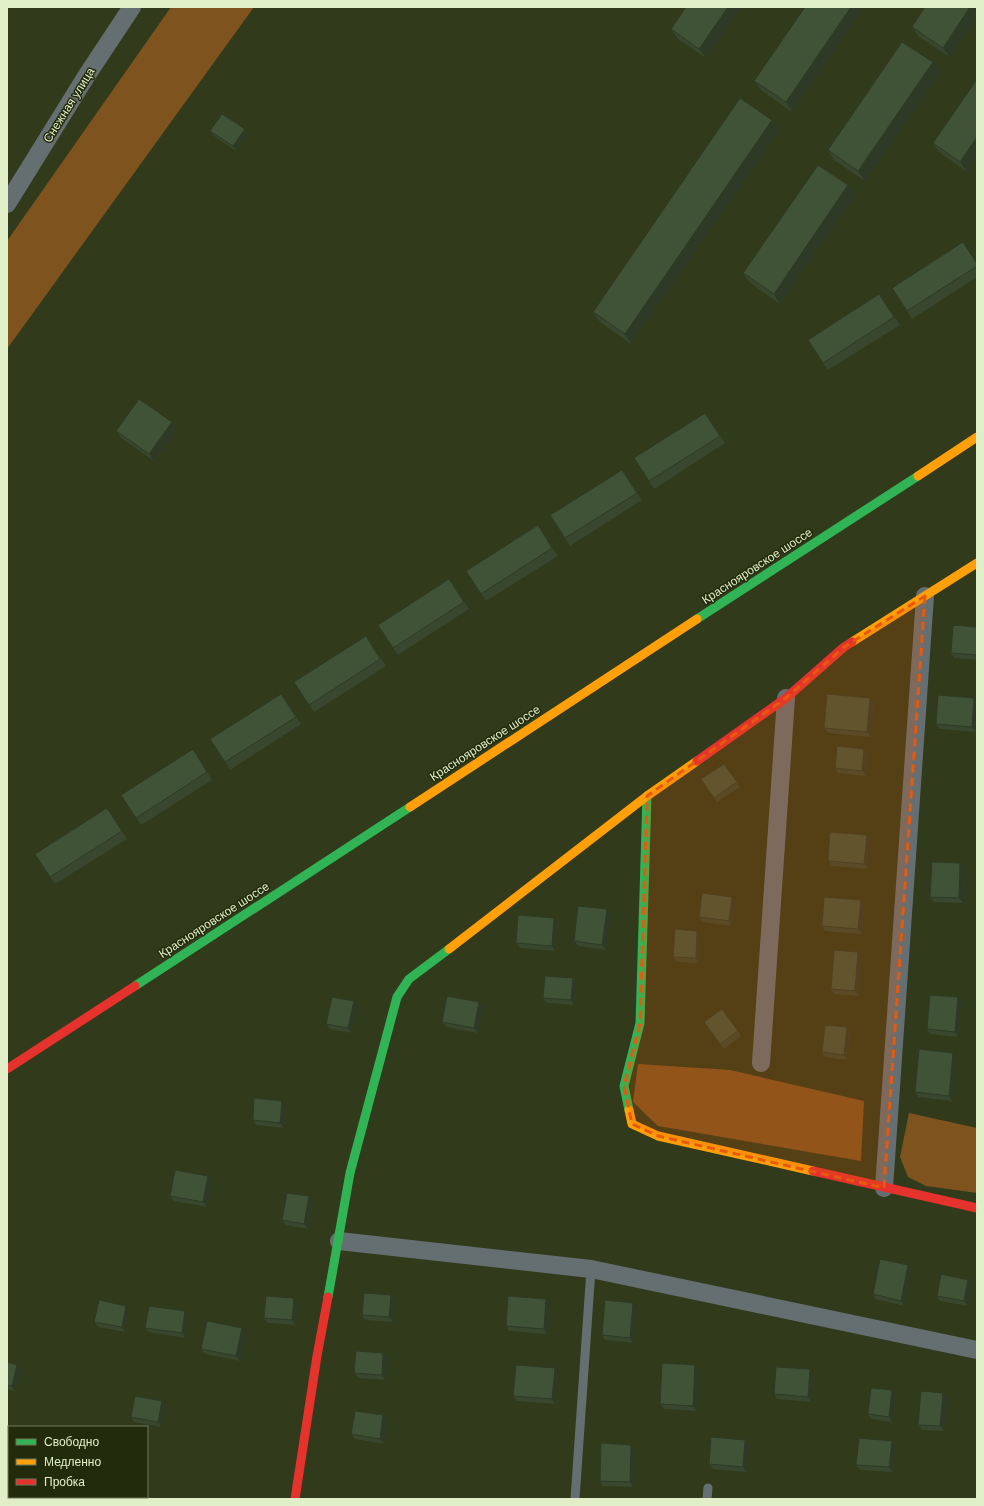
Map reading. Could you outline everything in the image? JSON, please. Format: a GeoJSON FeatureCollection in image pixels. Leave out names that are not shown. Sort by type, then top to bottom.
{"type":"FeatureCollection","features":[{"type":"Feature","properties":{"kind":"street","name":"Снежная улица"},"geometry":{"type":"LineString","coordinates":[[7,204],[87,75],[132,7]]}},
{"type":"Feature","properties":{"kind":"street","name":"Краснояровское шоссе"},"geometry":{"type":"LineString","coordinates":[[7,1069],[977,437]]}},
{"type":"Feature","properties":{"kind":"street"},"geometry":{"type":"LineString","coordinates":[[295,1499],[317,1356],[339,1241],[350,1173],[397,997],[409,979],[647,796],[786,698],[844,647],[977,563]]}},
{"type":"Feature","properties":{"kind":"street"},"geometry":{"type":"LineString","coordinates":[[884,1188],[925,596]]}},
{"type":"Feature","properties":{"kind":"street"},"geometry":{"type":"LineString","coordinates":[[761,1062],[786,698]]}},
{"type":"Feature","properties":{"kind":"street"},"geometry":{"type":"LineString","coordinates":[[647,796],[640,1023],[624,1086],[632,1124],[658,1136],[977,1208]]}},
{"type":"Feature","properties":{"kind":"street"},"geometry":{"type":"LineString","coordinates":[[339,1241],[592,1269],[977,1350]]}},
{"type":"Feature","properties":{"kind":"lane"},"geometry":{"type":"LineString","coordinates":[[575,1499],[592,1269]]}},
{"type":"Feature","properties":{"kind":"lane"},"geometry":{"type":"LineString","coordinates":[[707,1499],[708,1488]]}},
{"type":"Feature","properties":{"kind":"highlighted area"},"geometry":{"type":"Polygon","coordinates":[[[925,596],[884,1188],[658,1136],[632,1124],[624,1086],[640,1023],[647,796],[786,698],[844,647],[925,596]]]}},
{"type":"Feature","properties":{"kind":"shaded area"},"geometry":{"type":"Polygon","coordinates":[[[171,7],[254,7],[7,349],[7,241],[171,7]]]}},
{"type":"Feature","properties":{"kind":"shaded area"},"geometry":{"type":"Polygon","coordinates":[[[638,1064],[730,1070],[864,1101],[861,1161],[658,1126],[633,1102],[638,1064]]]}},
{"type":"Feature","properties":{"kind":"shaded area"},"geometry":{"type":"Polygon","coordinates":[[[909,1113],[977,1128],[977,1193],[926,1186],[908,1177],[900,1157],[909,1113]]]}},
{"type":"Feature","properties":{"kind":"building"},"geometry":{"type":"Polygon","coordinates":[[[686,7],[728,7],[699,49],[671,29],[686,7]]]}},
{"type":"Feature","properties":{"kind":"building"},"geometry":{"type":"Polygon","coordinates":[[[805,7],[851,7],[786,102],[754,81],[805,7]]]}},
{"type":"Feature","properties":{"kind":"building"},"geometry":{"type":"Polygon","coordinates":[[[925,7],[970,7],[943,48],[912,27],[925,7]]]}},
{"type":"Feature","properties":{"kind":"building"},"geometry":{"type":"Polygon","coordinates":[[[902,42],[933,62],[858,171],[828,150],[902,42]]]}},
{"type":"Feature","properties":{"kind":"building"},"geometry":{"type":"Polygon","coordinates":[[[977,79],[977,137],[960,162],[933,143],[977,79]]]}},
{"type":"Feature","properties":{"kind":"building"},"geometry":{"type":"Polygon","coordinates":[[[740,98],[772,120],[625,334],[593,312],[740,98]]]}},
{"type":"Feature","properties":{"kind":"building"},"geometry":{"type":"Polygon","coordinates":[[[222,114],[245,129],[233,146],[210,131],[222,114]]]}},
{"type":"Feature","properties":{"kind":"building"},"geometry":{"type":"Polygon","coordinates":[[[818,165],[848,185],[774,294],[743,273],[818,165]]]}},
{"type":"Feature","properties":{"kind":"building"},"geometry":{"type":"Polygon","coordinates":[[[963,242],[977,266],[907,311],[892,288],[963,242]]]}},
{"type":"Feature","properties":{"kind":"building"},"geometry":{"type":"Polygon","coordinates":[[[879,294],[894,317],[823,363],[808,340],[879,294]]]}},
{"type":"Feature","properties":{"kind":"building"},"geometry":{"type":"Polygon","coordinates":[[[139,399],[172,422],[149,454],[116,431],[139,399]]]}},
{"type":"Feature","properties":{"kind":"building"},"geometry":{"type":"Polygon","coordinates":[[[705,413],[720,436],[649,481],[634,458],[705,413]]]}},
{"type":"Feature","properties":{"kind":"building"},"geometry":{"type":"Polygon","coordinates":[[[622,470],[637,493],[565,538],[550,515],[622,470]]]}},
{"type":"Feature","properties":{"kind":"building"},"geometry":{"type":"Polygon","coordinates":[[[538,525],[552,548],[481,594],[466,571],[538,525]]]}},
{"type":"Feature","properties":{"kind":"building"},"geometry":{"type":"Polygon","coordinates":[[[449,579],[464,602],[393,648],[378,625],[449,579]]]}},
{"type":"Feature","properties":{"kind":"building"},"geometry":{"type":"Polygon","coordinates":[[[953,625],[977,627],[977,655],[951,653],[953,625]]]}},
{"type":"Feature","properties":{"kind":"building"},"geometry":{"type":"Polygon","coordinates":[[[366,636],[380,659],[309,705],[294,682],[366,636]]]}},
{"type":"Feature","properties":{"kind":"building"},"geometry":{"type":"Polygon","coordinates":[[[281,694],[296,717],[225,762],[210,739],[281,694]]]}},
{"type":"Feature","properties":{"kind":"building"},"geometry":{"type":"Polygon","coordinates":[[[827,694],[870,698],[867,732],[824,728],[827,694]]]}},
{"type":"Feature","properties":{"kind":"building"},"geometry":{"type":"Polygon","coordinates":[[[938,695],[974,698],[972,727],[936,724],[938,695]]]}},
{"type":"Feature","properties":{"kind":"building"},"geometry":{"type":"Polygon","coordinates":[[[837,746],[864,749],[862,771],[835,768],[837,746]]]}},
{"type":"Feature","properties":{"kind":"building"},"geometry":{"type":"Polygon","coordinates":[[[193,749],[207,772],[136,818],[121,795],[193,749]]]}},
{"type":"Feature","properties":{"kind":"building"},"geometry":{"type":"Polygon","coordinates":[[[724,764],[737,782],[714,798],[701,779],[724,764]]]}},
{"type":"Feature","properties":{"kind":"building"},"geometry":{"type":"Polygon","coordinates":[[[107,808],[122,831],[50,877],[35,854],[107,808]]]}},
{"type":"Feature","properties":{"kind":"building"},"geometry":{"type":"Polygon","coordinates":[[[830,832],[867,835],[864,864],[828,861],[830,832]]]}},
{"type":"Feature","properties":{"kind":"building"},"geometry":{"type":"Polygon","coordinates":[[[932,862],[960,863],[959,898],[930,897],[932,862]]]}},
{"type":"Feature","properties":{"kind":"building"},"geometry":{"type":"Polygon","coordinates":[[[702,893],[732,897],[729,921],[699,917],[702,893]]]}},
{"type":"Feature","properties":{"kind":"building"},"geometry":{"type":"Polygon","coordinates":[[[824,897],[861,900],[858,929],[822,926],[824,897]]]}},
{"type":"Feature","properties":{"kind":"building"},"geometry":{"type":"Polygon","coordinates":[[[578,906],[607,909],[602,945],[574,941],[578,906]]]}},
{"type":"Feature","properties":{"kind":"building"},"geometry":{"type":"Polygon","coordinates":[[[518,915],[554,918],[552,946],[516,943],[518,915]]]}},
{"type":"Feature","properties":{"kind":"building"},"geometry":{"type":"Polygon","coordinates":[[[675,929],[697,931],[696,958],[673,957],[675,929]]]}},
{"type":"Feature","properties":{"kind":"building"},"geometry":{"type":"Polygon","coordinates":[[[834,950],[858,952],[855,991],[831,989],[834,950]]]}},
{"type":"Feature","properties":{"kind":"building"},"geometry":{"type":"Polygon","coordinates":[[[545,976],[573,978],[571,1000],[543,998],[545,976]]]}},
{"type":"Feature","properties":{"kind":"building"},"geometry":{"type":"Polygon","coordinates":[[[930,995],[958,997],[955,1032],[927,1029],[930,995]]]}},
{"type":"Feature","properties":{"kind":"building"},"geometry":{"type":"Polygon","coordinates":[[[447,996],[479,1002],[474,1028],[442,1022],[447,996]]]}},
{"type":"Feature","properties":{"kind":"building"},"geometry":{"type":"Polygon","coordinates":[[[332,997],[354,1001],[348,1028],[326,1024],[332,997]]]}},
{"type":"Feature","properties":{"kind":"building"},"geometry":{"type":"Polygon","coordinates":[[[722,1009],[738,1031],[720,1044],[704,1022],[722,1009]]]}},
{"type":"Feature","properties":{"kind":"building"},"geometry":{"type":"Polygon","coordinates":[[[825,1025],[847,1027],[844,1055],[822,1052],[825,1025]]]}},
{"type":"Feature","properties":{"kind":"building"},"geometry":{"type":"Polygon","coordinates":[[[919,1049],[953,1053],[949,1096],[915,1092],[919,1049]]]}},
{"type":"Feature","properties":{"kind":"building"},"geometry":{"type":"Polygon","coordinates":[[[254,1098],[282,1101],[280,1123],[253,1120],[254,1098]]]}},
{"type":"Feature","properties":{"kind":"building"},"geometry":{"type":"Polygon","coordinates":[[[175,1170],[208,1176],[203,1202],[170,1196],[175,1170]]]}},
{"type":"Feature","properties":{"kind":"building"},"geometry":{"type":"Polygon","coordinates":[[[287,1193],[309,1196],[304,1224],[282,1220],[287,1193]]]}},
{"type":"Feature","properties":{"kind":"building"},"geometry":{"type":"Polygon","coordinates":[[[880,1259],[908,1265],[901,1301],[873,1294],[880,1259]]]}},
{"type":"Feature","properties":{"kind":"building"},"geometry":{"type":"Polygon","coordinates":[[[941,1274],[968,1280],[964,1301],[937,1296],[941,1274]]]}},
{"type":"Feature","properties":{"kind":"building"},"geometry":{"type":"Polygon","coordinates":[[[364,1293],[391,1295],[389,1317],[362,1315],[364,1293]]]}},
{"type":"Feature","properties":{"kind":"building"},"geometry":{"type":"Polygon","coordinates":[[[266,1296],[294,1298],[292,1320],[264,1318],[266,1296]]]}},
{"type":"Feature","properties":{"kind":"building"},"geometry":{"type":"Polygon","coordinates":[[[508,1296],[546,1299],[544,1329],[506,1326],[508,1296]]]}},
{"type":"Feature","properties":{"kind":"building"},"geometry":{"type":"Polygon","coordinates":[[[99,1300],[126,1306],[122,1327],[94,1322],[99,1300]]]}},
{"type":"Feature","properties":{"kind":"building"},"geometry":{"type":"Polygon","coordinates":[[[605,1300],[633,1303],[630,1338],[602,1335],[605,1300]]]}},
{"type":"Feature","properties":{"kind":"building"},"geometry":{"type":"Polygon","coordinates":[[[149,1306],[185,1311],[182,1333],[145,1328],[149,1306]]]}},
{"type":"Feature","properties":{"kind":"building"},"geometry":{"type":"Polygon","coordinates":[[[207,1321],[242,1328],[236,1356],[201,1349],[207,1321]]]}},
{"type":"Feature","properties":{"kind":"building"},"geometry":{"type":"Polygon","coordinates":[[[356,1351],[383,1353],[382,1375],[354,1373],[356,1351]]]}},
{"type":"Feature","properties":{"kind":"building"},"geometry":{"type":"Polygon","coordinates":[[[7,1362],[17,1365],[12,1386],[7,1385],[7,1362]]]}},
{"type":"Feature","properties":{"kind":"building"},"geometry":{"type":"Polygon","coordinates":[[[662,1363],[695,1365],[693,1406],[660,1404],[662,1363]]]}},
{"type":"Feature","properties":{"kind":"building"},"geometry":{"type":"Polygon","coordinates":[[[516,1365],[555,1368],[552,1399],[513,1396],[516,1365]]]}},
{"type":"Feature","properties":{"kind":"building"},"geometry":{"type":"Polygon","coordinates":[[[776,1367],[810,1369],[808,1397],[774,1394],[776,1367]]]}},
{"type":"Feature","properties":{"kind":"building"},"geometry":{"type":"Polygon","coordinates":[[[871,1388],[892,1390],[889,1417],[868,1414],[871,1388]]]}},
{"type":"Feature","properties":{"kind":"building"},"geometry":{"type":"Polygon","coordinates":[[[921,1391],[943,1393],[940,1426],[918,1425],[921,1391]]]}},
{"type":"Feature","properties":{"kind":"building"},"geometry":{"type":"Polygon","coordinates":[[[135,1396],[162,1401],[158,1422],[131,1417],[135,1396]]]}},
{"type":"Feature","properties":{"kind":"building"},"geometry":{"type":"Polygon","coordinates":[[[355,1411],[383,1415],[380,1439],[351,1434],[355,1411]]]}},
{"type":"Feature","properties":{"kind":"building"},"geometry":{"type":"Polygon","coordinates":[[[711,1437],[745,1440],[743,1467],[709,1464],[711,1437]]]}},
{"type":"Feature","properties":{"kind":"building"},"geometry":{"type":"Polygon","coordinates":[[[859,1438],[892,1441],[889,1467],[856,1465],[859,1438]]]}},
{"type":"Feature","properties":{"kind":"building"},"geometry":{"type":"Polygon","coordinates":[[[601,1443],[631,1445],[630,1482],[600,1481],[601,1443]]]}},
{"type":"Feature","properties":{"kind":"traffic: fast"},"geometry":{"type":"LineString","coordinates":[[697,619],[918,476]]}},
{"type":"Feature","properties":{"kind":"traffic: fast"},"geometry":{"type":"LineString","coordinates":[[629,1110],[624,1086],[640,1023],[647,796]]}},
{"type":"Feature","properties":{"kind":"traffic: fast"},"geometry":{"type":"LineString","coordinates":[[135,986],[410,807]]}},
{"type":"Feature","properties":{"kind":"traffic: fast"},"geometry":{"type":"LineString","coordinates":[[328,1297],[350,1173],[397,997],[409,979],[449,949]]}},
{"type":"Feature","properties":{"kind":"traffic: slow"},"geometry":{"type":"LineString","coordinates":[[918,476],[977,437]]}},
{"type":"Feature","properties":{"kind":"traffic: slow"},"geometry":{"type":"LineString","coordinates":[[852,642],[977,563]]}},
{"type":"Feature","properties":{"kind":"traffic: slow"},"geometry":{"type":"LineString","coordinates":[[410,807],[697,619]]}},
{"type":"Feature","properties":{"kind":"traffic: slow"},"geometry":{"type":"LineString","coordinates":[[449,949],[647,796],[697,761]]}},
{"type":"Feature","properties":{"kind":"traffic: slow"},"geometry":{"type":"LineString","coordinates":[[629,1110],[632,1124],[658,1136],[813,1171]]}},
{"type":"Feature","properties":{"kind":"traffic: jam"},"geometry":{"type":"LineString","coordinates":[[697,761],[786,698],[844,647],[852,642]]}},
{"type":"Feature","properties":{"kind":"traffic: jam"},"geometry":{"type":"LineString","coordinates":[[7,1069],[135,986]]}},
{"type":"Feature","properties":{"kind":"traffic: jam"},"geometry":{"type":"LineString","coordinates":[[813,1171],[977,1208]]}},
{"type":"Feature","properties":{"kind":"traffic: jam"},"geometry":{"type":"LineString","coordinates":[[295,1499],[317,1356],[328,1297]]}}]}
